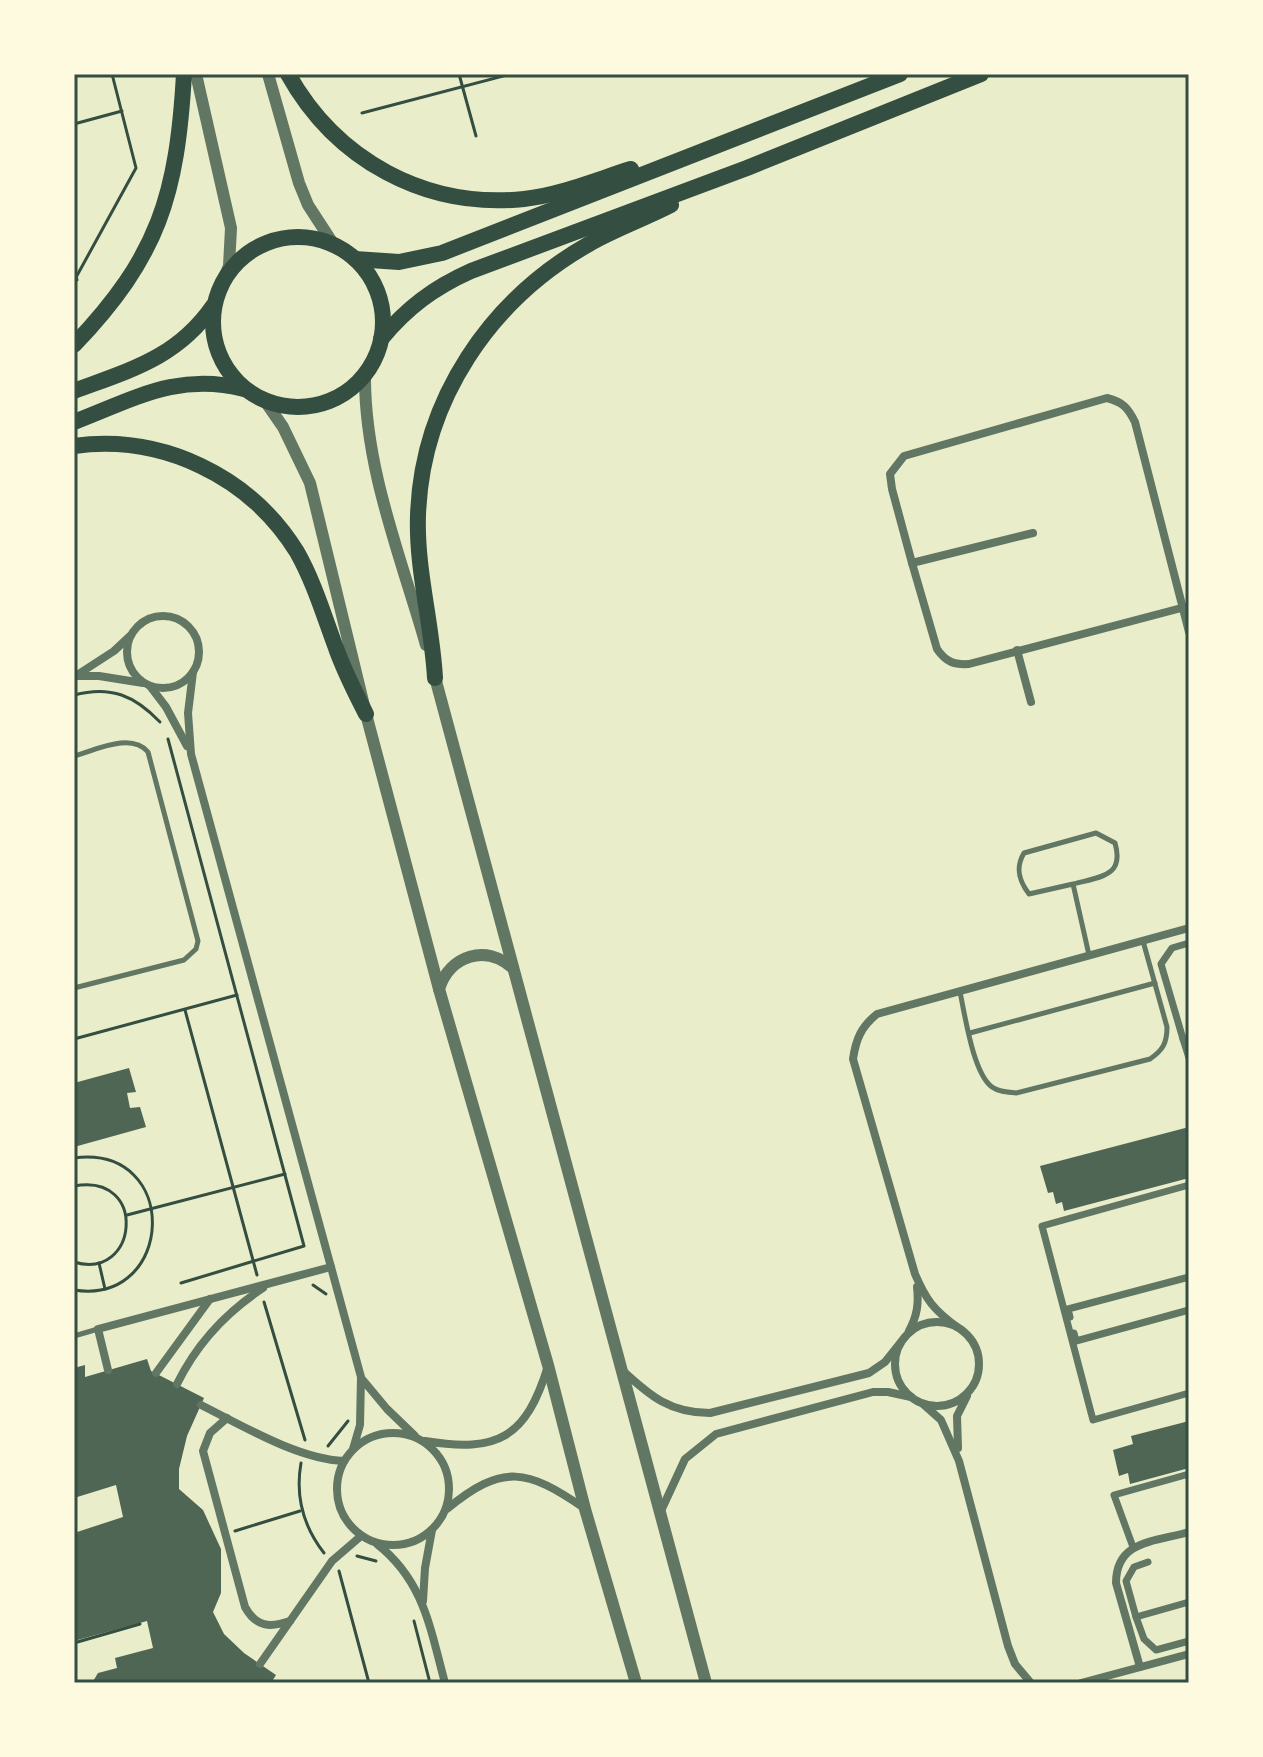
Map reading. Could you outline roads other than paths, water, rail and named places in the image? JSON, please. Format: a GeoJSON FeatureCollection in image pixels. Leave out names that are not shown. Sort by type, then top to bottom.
{"type":"FeatureCollection","features":[{"type":"Feature","properties":{"kind":"main road"},"geometry":{"type":"LineString","coordinates":[[74,345],[110,307],[142,259],[164,210],[177,158],[184,74]]}},
{"type":"Feature","properties":{"kind":"main road"},"geometry":{"type":"LineString","coordinates":[[288,74],[314,114],[351,151],[396,179],[446,196],[499,201],[551,195],[658,161],[706,151]]}},
{"type":"Feature","properties":{"kind":"main road"},"geometry":{"type":"LineString","coordinates":[[355,259],[399,262],[442,253],[900,74]]}},
{"type":"Feature","properties":{"kind":"main road"},"geometry":{"type":"LineString","coordinates":[[381,339],[420,298],[444,283],[981,74]]}},
{"type":"Feature","properties":{"kind":"main road"},"geometry":{"type":"LineString","coordinates":[[435,678],[418,550],[418,514],[428,443],[455,377],[496,318],[550,269],[590,243],[653,215],[711,181]]}},
{"type":"Feature","properties":{"kind":"main road"},"geometry":{"type":"LineString","coordinates":[[295,237],[334,245],[355,259],[373,283],[382,310],[381,339],[375,358],[365,374],[338,397],[321,404],[293,408],[265,401],[244,389],[228,372],[217,351],[212,328],[214,305],[222,283],[245,256],[276,240],[295,237]]}},
{"type":"Feature","properties":{"kind":"main road"},"geometry":{"type":"LineString","coordinates":[[74,391],[159,358],[190,335],[214,305]]}},
{"type":"Feature","properties":{"kind":"main road"},"geometry":{"type":"LineString","coordinates":[[74,422],[169,386],[206,382],[244,389]]}},
{"type":"Feature","properties":{"kind":"main road"},"geometry":{"type":"LineString","coordinates":[[74,446],[127,444],[161,450],[215,473],[253,499],[297,553],[313,585],[347,677],[366,714]]}},
{"type":"Feature","properties":{"kind":"street"},"geometry":{"type":"LineString","coordinates":[[196,74],[231,228],[229,266],[222,283]]}},
{"type":"Feature","properties":{"kind":"street"},"geometry":{"type":"LineString","coordinates":[[268,74],[299,183],[308,205],[334,245]]}},
{"type":"Feature","properties":{"kind":"street"},"geometry":{"type":"LineString","coordinates":[[365,374],[365,405],[375,468],[435,678],[706,1683]]}},
{"type":"Feature","properties":{"kind":"street"},"geometry":{"type":"LineString","coordinates":[[1186,607],[969,664],[956,664],[944,659],[937,649],[890,474],[904,456],[1107,398],[1120,401],[1128,408],[1135,422],[1186,607],[1189,632]]}},
{"type":"Feature","properties":{"kind":"street"},"geometry":{"type":"LineString","coordinates":[[265,401],[290,441],[310,483],[366,714],[439,989],[636,1683]]}},
{"type":"Feature","properties":{"kind":"street"},"geometry":{"type":"LineString","coordinates":[[912,563],[1033,533]]}},
{"type":"Feature","properties":{"kind":"street"},"geometry":{"type":"LineString","coordinates":[[150,618],[176,618],[187,624],[199,647],[193,672],[187,680],[169,688],[99,676],[76,676],[114,651],[150,618]]}},
{"type":"Feature","properties":{"kind":"street"},"geometry":{"type":"LineString","coordinates":[[131,635],[127,648],[128,662],[134,674],[166,707],[191,754]]}},
{"type":"Feature","properties":{"kind":"street"},"geometry":{"type":"LineString","coordinates":[[1017,650],[1031,702]]}},
{"type":"Feature","properties":{"kind":"street"},"geometry":{"type":"LineString","coordinates":[[193,672],[188,713],[191,754],[361,1377],[360,1425],[353,1449]]}},
{"type":"Feature","properties":{"kind":"street"},"geometry":{"type":"LineString","coordinates":[[911,1397],[897,1378],[896,1353],[916,1318],[919,1300],[915,1274],[853,1059],[856,1038],[877,1014],[1189,928]]}},
{"type":"Feature","properties":{"kind":"street"},"geometry":{"type":"LineString","coordinates":[[1189,943],[1172,948],[1161,964],[1186,1039],[1189,1058]]}},
{"type":"Feature","properties":{"kind":"street"},"geometry":{"type":"LineString","coordinates":[[439,989],[453,965],[470,956],[489,955],[513,968]]}},
{"type":"Feature","properties":{"kind":"street"},"geometry":{"type":"LineString","coordinates":[[1189,1185],[1042,1226],[1093,1420],[1189,1393]]}},
{"type":"Feature","properties":{"kind":"street"},"geometry":{"type":"LineString","coordinates":[[108,1370],[98,1329],[331,1267]]}},
{"type":"Feature","properties":{"kind":"street"},"geometry":{"type":"LineString","coordinates":[[915,1274],[926,1299],[937,1313],[968,1336],[976,1348],[978,1375],[957,1416],[959,1461]]}},
{"type":"Feature","properties":{"kind":"street"},"geometry":{"type":"LineString","coordinates":[[1189,1277],[1068,1309],[1076,1341],[1189,1310]]}},
{"type":"Feature","properties":{"kind":"street"},"geometry":{"type":"LineString","coordinates":[[177,1384],[189,1359],[206,1336],[260,1288]]}},
{"type":"Feature","properties":{"kind":"street"},"geometry":{"type":"LineString","coordinates":[[156,1373],[211,1298]]}},
{"type":"Feature","properties":{"kind":"street"},"geometry":{"type":"LineString","coordinates":[[620,1368],[656,1399],[690,1413],[710,1413],[869,1373],[885,1362],[904,1338],[925,1324],[947,1323],[957,1327]]}},
{"type":"Feature","properties":{"kind":"street"},"geometry":{"type":"LineString","coordinates":[[361,1377],[387,1409],[419,1438],[435,1450],[449,1478],[450,1494],[446,1509],[432,1530],[416,1541],[396,1546],[376,1543],[361,1536],[351,1527],[338,1502],[339,1474],[353,1449],[383,1433],[400,1433],[419,1438],[468,1445],[493,1442],[507,1435],[532,1409],[548,1365]]}},
{"type":"Feature","properties":{"kind":"street"},"geometry":{"type":"LineString","coordinates":[[923,1404],[937,1407],[950,1404],[972,1388]]}},
{"type":"Feature","properties":{"kind":"street"},"geometry":{"type":"LineString","coordinates":[[660,1513],[685,1459],[716,1434],[873,1392],[911,1397],[941,1420],[959,1461],[1008,1646],[1015,1664],[1031,1683]]}},
{"type":"Feature","properties":{"kind":"street"},"geometry":{"type":"LineString","coordinates":[[201,1405],[330,1461],[344,1461]]}},
{"type":"Feature","properties":{"kind":"street"},"geometry":{"type":"LineString","coordinates":[[227,1418],[210,1433],[203,1451],[249,1615],[265,1625],[274,1626],[290,1621]]}},
{"type":"Feature","properties":{"kind":"street"},"geometry":{"type":"LineString","coordinates":[[1133,1547],[1114,1495],[1189,1474]]}},
{"type":"Feature","properties":{"kind":"street"},"geometry":{"type":"LineString","coordinates":[[446,1509],[479,1486],[502,1476],[513,1476],[549,1484],[585,1509]]}},
{"type":"Feature","properties":{"kind":"street"},"geometry":{"type":"LineString","coordinates":[[423,1606],[425,1568],[432,1530]]}},
{"type":"Feature","properties":{"kind":"street"},"geometry":{"type":"LineString","coordinates":[[1140,1667],[1116,1583],[1116,1569],[1122,1556],[1133,1547],[1189,1532]]}},
{"type":"Feature","properties":{"kind":"street"},"geometry":{"type":"LineString","coordinates":[[260,1664],[332,1561],[361,1536]]}},
{"type":"Feature","properties":{"kind":"street"},"geometry":{"type":"LineString","coordinates":[[376,1543],[406,1571],[423,1606],[445,1683]]}},
{"type":"Feature","properties":{"kind":"street"},"geometry":{"type":"LineString","coordinates":[[1148,1562],[1134,1567],[1126,1581],[1144,1639],[1156,1650],[1189,1641]]}},
{"type":"Feature","properties":{"kind":"street"},"geometry":{"type":"LineString","coordinates":[[1136,1617],[1189,1602]]}},
{"type":"Feature","properties":{"kind":"street"},"geometry":{"type":"LineString","coordinates":[[1081,1683],[1189,1654]]}},
{"type":"Feature","properties":{"kind":"lane"},"geometry":{"type":"LineString","coordinates":[[74,756],[129,742],[148,752],[198,941],[196,949],[184,960],[74,988]]}},
{"type":"Feature","properties":{"kind":"lane"},"geometry":{"type":"LineString","coordinates":[[1096,833],[1115,843],[1118,854],[1115,868],[1109,875],[1073,884],[1029,894],[1021,880],[1019,861],[1024,853],[1096,833]]}},
{"type":"Feature","properties":{"kind":"lane"},"geometry":{"type":"LineString","coordinates":[[1073,884],[1089,955]]}},
{"type":"Feature","properties":{"kind":"lane"},"geometry":{"type":"LineString","coordinates":[[959,991],[980,1073],[990,1086],[1002,1092],[1016,1093],[1150,1059],[1161,1051],[1167,1041],[1167,1027],[1143,940]]}},
{"type":"Feature","properties":{"kind":"lane"},"geometry":{"type":"LineString","coordinates":[[970,1033],[1155,983]]}},
{"type":"Feature","properties":{"kind":"lane"},"geometry":{"type":"LineString","coordinates":[[74,1336],[98,1329]]}}]}
